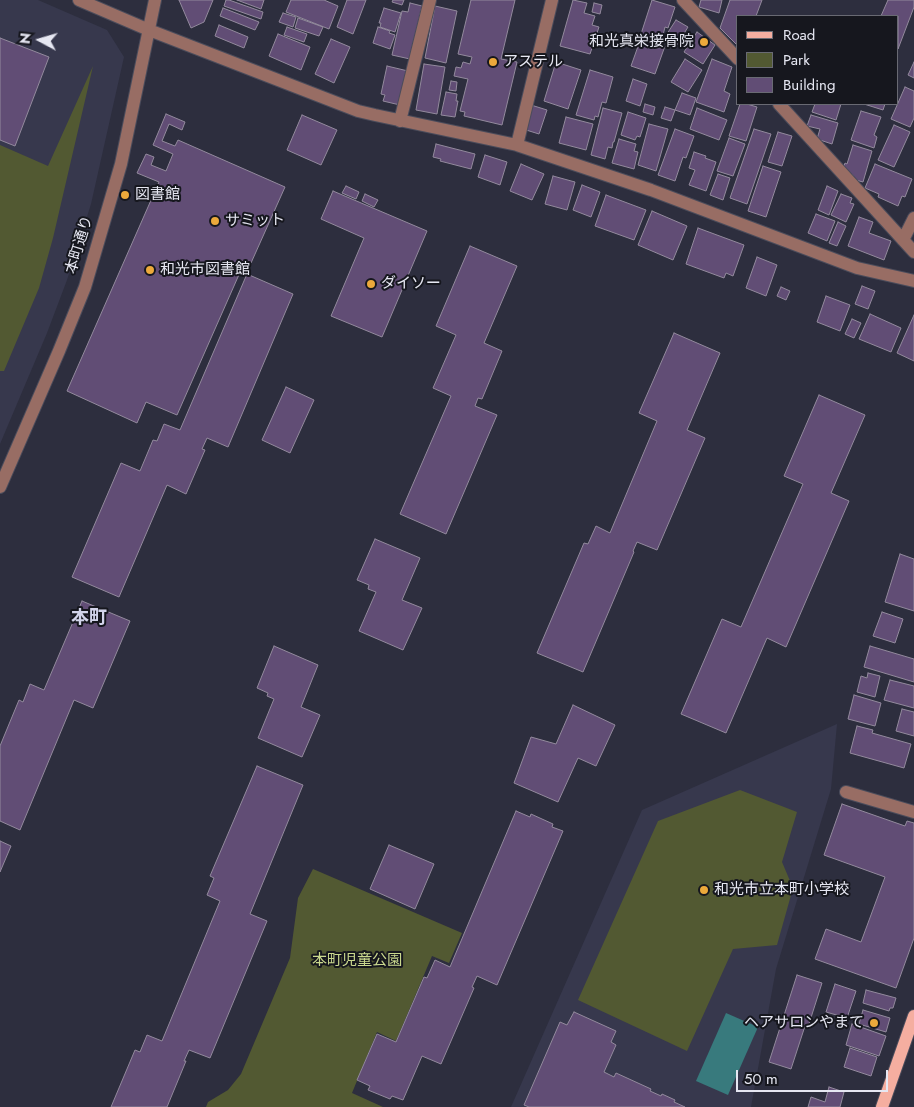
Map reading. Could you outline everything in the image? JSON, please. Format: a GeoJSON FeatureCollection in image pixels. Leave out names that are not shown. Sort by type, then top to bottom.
{"type":"FeatureCollection","features":[{"type":"Feature","properties":{"kind":"main road"},"geometry":{"type":"LineString","coordinates":[[882,1107],[914,1016]]}},
{"type":"Feature","properties":{"kind":"street"},"geometry":{"type":"LineString","coordinates":[[79,0],[149,30],[358,111],[517,145],[651,190],[858,268],[914,281]]}},
{"type":"Feature","properties":{"kind":"street","name":"本町通り"},"geometry":{"type":"LineString","coordinates":[[0,488],[85,287],[120,164],[155,0]]}},
{"type":"Feature","properties":{"kind":"street"},"geometry":{"type":"LineString","coordinates":[[400,121],[430,0]]}},
{"type":"Feature","properties":{"kind":"street"},"geometry":{"type":"LineString","coordinates":[[517,145],[552,0]]}},
{"type":"Feature","properties":{"kind":"street"},"geometry":{"type":"LineString","coordinates":[[683,0],[695,5],[736,56]]}},
{"type":"Feature","properties":{"kind":"street"},"geometry":{"type":"LineString","coordinates":[[780,105],[914,252]]}},
{"type":"Feature","properties":{"kind":"street"},"geometry":{"type":"LineString","coordinates":[[903,240],[914,218]]}},
{"type":"Feature","properties":{"kind":"street"},"geometry":{"type":"LineString","coordinates":[[846,792],[914,812]]}},
{"type":"Feature","properties":{"kind":"shaded area"},"geometry":{"type":"Polygon","coordinates":[[[0,0],[38,0],[107,30],[124,57],[91,204],[67,280],[47,333],[0,444],[0,0]]]}},
{"type":"Feature","properties":{"kind":"shaded area","name":"和光市立本町小学校"},"geometry":{"type":"Polygon","coordinates":[[[837,724],[831,789],[776,969],[751,1107],[511,1107],[642,810],[837,724]]]}},
{"type":"Feature","properties":{"kind":"shaded area"},"geometry":{"type":"Polygon","coordinates":[[[726,1013],[758,1027],[728,1095],[696,1081],[726,1013]]]}},
{"type":"Feature","properties":{"kind":"green space"},"geometry":{"type":"Polygon","coordinates":[[[93,66],[53,238],[39,288],[4,371],[0,371],[0,145],[48,166],[93,66]]]}},
{"type":"Feature","properties":{"kind":"green space"},"geometry":{"type":"Polygon","coordinates":[[[740,790],[797,812],[782,862],[793,888],[777,945],[733,949],[687,1051],[578,1000],[658,821],[740,790]]]}},
{"type":"Feature","properties":{"kind":"green space","name":"本町児童公園"},"geometry":{"type":"Polygon","coordinates":[[[313,869],[462,933],[449,963],[432,956],[396,1041],[377,1032],[352,1093],[383,1107],[206,1107],[208,1102],[228,1090],[241,1074],[290,958],[298,898],[313,869]]]}},
{"type":"Feature","properties":{"kind":"building"},"geometry":{"type":"Polygon","coordinates":[[[179,0],[213,0],[204,22],[191,28],[179,0]]]}},
{"type":"Feature","properties":{"kind":"building"},"geometry":{"type":"Polygon","coordinates":[[[226,0],[263,12],[261,19],[224,6],[226,0]]]}},
{"type":"Feature","properties":{"kind":"building"},"geometry":{"type":"Polygon","coordinates":[[[237,0],[264,0],[261,9],[237,0]]]}},
{"type":"Feature","properties":{"kind":"building"},"geometry":{"type":"Polygon","coordinates":[[[291,0],[324,0],[338,6],[329,29],[286,12],[291,0]]]}},
{"type":"Feature","properties":{"kind":"building"},"geometry":{"type":"Polygon","coordinates":[[[347,0],[366,0],[353,34],[337,27],[347,0]]]}},
{"type":"Feature","properties":{"kind":"building"},"geometry":{"type":"Polygon","coordinates":[[[393,0],[404,0],[402,5],[392,2],[393,0]]]}},
{"type":"Feature","properties":{"kind":"building","name":"アステル"},"geometry":{"type":"Polygon","coordinates":[[[471,0],[515,0],[501,59],[517,62],[502,125],[464,116],[465,112],[460,111],[468,79],[454,76],[456,67],[461,68],[463,62],[470,64],[472,57],[458,54],[471,0]]]}},
{"type":"Feature","properties":{"kind":"building"},"geometry":{"type":"Polygon","coordinates":[[[573,0],[587,3],[584,13],[595,16],[592,25],[599,27],[590,54],[560,46],[573,0]]]}},
{"type":"Feature","properties":{"kind":"building"},"geometry":{"type":"Polygon","coordinates":[[[652,0],[675,7],[668,28],[665,27],[663,35],[659,33],[657,39],[641,34],[652,0]]]}},
{"type":"Feature","properties":{"kind":"building"},"geometry":{"type":"Polygon","coordinates":[[[701,0],[722,0],[719,13],[699,7],[701,0]]]}},
{"type":"Feature","properties":{"kind":"building"},"geometry":{"type":"Polygon","coordinates":[[[730,0],[762,0],[756,15],[736,15],[736,44],[720,28],[730,0]]]}},
{"type":"Feature","properties":{"kind":"building"},"geometry":{"type":"Polygon","coordinates":[[[888,0],[914,0],[914,7],[899,46],[899,15],[881,15],[888,0]]]}},
{"type":"Feature","properties":{"kind":"building"},"geometry":{"type":"Polygon","coordinates":[[[410,3],[422,6],[410,59],[392,55],[402,11],[408,12],[410,3]]]}},
{"type":"Feature","properties":{"kind":"building"},"geometry":{"type":"Polygon","coordinates":[[[594,3],[602,5],[600,14],[592,12],[594,3]]]}},
{"type":"Feature","properties":{"kind":"building"},"geometry":{"type":"Polygon","coordinates":[[[435,6],[457,11],[446,63],[425,58],[435,6]]]}},
{"type":"Feature","properties":{"kind":"building"},"geometry":{"type":"Polygon","coordinates":[[[223,8],[259,22],[255,30],[220,16],[223,8]]]}},
{"type":"Feature","properties":{"kind":"building"},"geometry":{"type":"Polygon","coordinates":[[[384,8],[401,13],[395,32],[380,27],[381,23],[379,23],[384,8]]]}},
{"type":"Feature","properties":{"kind":"building"},"geometry":{"type":"Polygon","coordinates":[[[283,13],[296,17],[293,27],[279,22],[283,13]]]}},
{"type":"Feature","properties":{"kind":"building"},"geometry":{"type":"Polygon","coordinates":[[[298,18],[323,27],[319,36],[295,28],[298,18]]]}},
{"type":"Feature","properties":{"kind":"building"},"geometry":{"type":"Polygon","coordinates":[[[676,20],[688,27],[675,48],[663,40],[676,20]]]}},
{"type":"Feature","properties":{"kind":"building"},"geometry":{"type":"Polygon","coordinates":[[[219,25],[248,37],[244,48],[215,36],[219,25]]]}},
{"type":"Feature","properties":{"kind":"building"},"geometry":{"type":"Polygon","coordinates":[[[287,27],[307,34],[304,42],[284,35],[287,27]]]}},
{"type":"Feature","properties":{"kind":"building"},"geometry":{"type":"Polygon","coordinates":[[[378,27],[395,35],[390,49],[373,43],[378,27]]]}},
{"type":"Feature","properties":{"kind":"building"},"geometry":{"type":"Polygon","coordinates":[[[697,32],[715,45],[703,64],[684,52],[697,32]]]}},
{"type":"Feature","properties":{"kind":"building"},"geometry":{"type":"Polygon","coordinates":[[[278,34],[310,47],[301,70],[269,56],[278,34]]]}},
{"type":"Feature","properties":{"kind":"building"},"geometry":{"type":"Polygon","coordinates":[[[0,38],[49,57],[15,146],[0,140],[0,38]]]}},
{"type":"Feature","properties":{"kind":"building"},"geometry":{"type":"Polygon","coordinates":[[[641,38],[665,46],[655,74],[631,66],[641,38]]]}},
{"type":"Feature","properties":{"kind":"building"},"geometry":{"type":"Polygon","coordinates":[[[331,39],[350,47],[334,83],[315,74],[331,39]]]}},
{"type":"Feature","properties":{"kind":"building"},"geometry":{"type":"Polygon","coordinates":[[[685,59],[702,70],[688,92],[671,82],[685,59]]]}},
{"type":"Feature","properties":{"kind":"building"},"geometry":{"type":"Polygon","coordinates":[[[712,59],[732,67],[724,91],[730,94],[724,112],[696,102],[712,59]]]}},
{"type":"Feature","properties":{"kind":"building"},"geometry":{"type":"Polygon","coordinates":[[[556,62],[581,70],[568,109],[544,101],[556,62]]]}},
{"type":"Feature","properties":{"kind":"building"},"geometry":{"type":"Polygon","coordinates":[[[914,62],[914,78],[908,75],[914,62]]]}},
{"type":"Feature","properties":{"kind":"building"},"geometry":{"type":"Polygon","coordinates":[[[424,64],[445,67],[437,114],[416,110],[424,64]]]}},
{"type":"Feature","properties":{"kind":"building"},"geometry":{"type":"Polygon","coordinates":[[[387,66],[408,71],[400,105],[383,101],[385,95],[381,94],[387,66]]]}},
{"type":"Feature","properties":{"kind":"building"},"geometry":{"type":"Polygon","coordinates":[[[590,70],[613,77],[606,103],[602,102],[598,117],[595,116],[594,120],[576,115],[590,70]]]}},
{"type":"Feature","properties":{"kind":"building"},"geometry":{"type":"Polygon","coordinates":[[[633,79],[647,84],[640,106],[626,101],[633,79]]]}},
{"type":"Feature","properties":{"kind":"building"},"geometry":{"type":"Polygon","coordinates":[[[451,81],[457,82],[456,91],[449,90],[451,81]]]}},
{"type":"Feature","properties":{"kind":"building"},"geometry":{"type":"Polygon","coordinates":[[[905,87],[914,91],[914,118],[910,127],[891,119],[897,105],[899,105],[905,87]]]}},
{"type":"Feature","properties":{"kind":"building"},"geometry":{"type":"Polygon","coordinates":[[[446,92],[457,94],[456,101],[458,101],[455,117],[441,115],[446,92]]]}},
{"type":"Feature","properties":{"kind":"building"},"geometry":{"type":"Polygon","coordinates":[[[682,93],[696,98],[690,115],[675,110],[682,93]]]}},
{"type":"Feature","properties":{"kind":"building"},"geometry":{"type":"Polygon","coordinates":[[[645,104],[655,107],[653,115],[643,112],[645,104]]]}},
{"type":"Feature","properties":{"kind":"building"},"geometry":{"type":"Polygon","coordinates":[[[531,105],[547,110],[539,134],[523,129],[531,105]]]}},
{"type":"Feature","properties":{"kind":"building"},"geometry":{"type":"Polygon","coordinates":[[[740,105],[757,107],[746,141],[729,136],[740,105]]]}},
{"type":"Feature","properties":{"kind":"building"},"geometry":{"type":"Polygon","coordinates":[[[815,105],[841,105],[836,120],[812,112],[815,105]]]}},
{"type":"Feature","properties":{"kind":"building"},"geometry":{"type":"Polygon","coordinates":[[[867,105],[885,105],[883,110],[867,105]]]}},
{"type":"Feature","properties":{"kind":"building"},"geometry":{"type":"Polygon","coordinates":[[[665,107],[675,110],[671,121],[661,118],[665,107]]]}},
{"type":"Feature","properties":{"kind":"building"},"geometry":{"type":"Polygon","coordinates":[[[603,108],[622,113],[612,148],[608,147],[605,159],[591,155],[603,108]]]}},
{"type":"Feature","properties":{"kind":"building"},"geometry":{"type":"Polygon","coordinates":[[[697,108],[727,120],[719,140],[690,129],[697,108]]]}},
{"type":"Feature","properties":{"kind":"building"},"geometry":{"type":"Polygon","coordinates":[[[861,111],[881,117],[874,135],[877,137],[874,148],[851,140],[861,111]]]}},
{"type":"Feature","properties":{"kind":"building"},"geometry":{"type":"Polygon","coordinates":[[[628,112],[646,118],[640,137],[637,136],[635,140],[621,135],[628,112]]]}},
{"type":"Feature","properties":{"kind":"building"},"geometry":{"type":"Polygon","coordinates":[[[166,114],[185,122],[182,130],[169,124],[162,141],[175,146],[178,140],[285,187],[251,263],[245,261],[177,415],[146,402],[137,423],[67,391],[159,182],[137,173],[146,154],[154,157],[151,165],[166,171],[173,154],[153,145],[166,114]]]}},
{"type":"Feature","properties":{"kind":"building"},"geometry":{"type":"Polygon","coordinates":[[[302,115],[337,130],[321,165],[287,150],[302,115]]]}},
{"type":"Feature","properties":{"kind":"building"},"geometry":{"type":"Polygon","coordinates":[[[811,115],[838,123],[832,144],[817,139],[820,129],[807,126],[811,115]]]}},
{"type":"Feature","properties":{"kind":"building"},"geometry":{"type":"Polygon","coordinates":[[[566,117],[593,124],[586,150],[559,143],[566,117]]]}},
{"type":"Feature","properties":{"kind":"building"},"geometry":{"type":"Polygon","coordinates":[[[649,124],[668,129],[656,171],[638,165],[649,124]]]}},
{"type":"Feature","properties":{"kind":"building"},"geometry":{"type":"Polygon","coordinates":[[[894,125],[910,132],[894,167],[878,160],[894,125]]]}},
{"type":"Feature","properties":{"kind":"building"},"geometry":{"type":"Polygon","coordinates":[[[675,129],[694,136],[686,158],[683,157],[675,181],[658,175],[675,129]]]}},
{"type":"Feature","properties":{"kind":"building"},"geometry":{"type":"Polygon","coordinates":[[[754,129],[771,134],[747,204],[730,198],[754,129]]]}},
{"type":"Feature","properties":{"kind":"building"},"geometry":{"type":"Polygon","coordinates":[[[778,132],[792,136],[782,166],[768,162],[778,132]]]}},
{"type":"Feature","properties":{"kind":"building"},"geometry":{"type":"Polygon","coordinates":[[[729,138],[745,144],[733,176],[717,171],[729,138]]]}},
{"type":"Feature","properties":{"kind":"building"},"geometry":{"type":"Polygon","coordinates":[[[619,139],[636,144],[634,151],[638,152],[634,169],[612,163],[619,139]]]}},
{"type":"Feature","properties":{"kind":"building"},"geometry":{"type":"Polygon","coordinates":[[[436,144],[475,154],[471,169],[440,161],[441,159],[433,157],[436,144]]]}},
{"type":"Feature","properties":{"kind":"building"},"geometry":{"type":"Polygon","coordinates":[[[853,145],[872,151],[863,182],[852,179],[853,175],[846,173],[843,169],[845,163],[847,164],[853,145]]]}},
{"type":"Feature","properties":{"kind":"building"},"geometry":{"type":"Polygon","coordinates":[[[694,152],[716,162],[706,191],[689,185],[695,170],[689,168],[694,152]]]}},
{"type":"Feature","properties":{"kind":"building"},"geometry":{"type":"Polygon","coordinates":[[[485,155],[507,162],[500,185],[478,177],[485,155]]]}},
{"type":"Feature","properties":{"kind":"building"},"geometry":{"type":"Polygon","coordinates":[[[521,164],[544,174],[532,200],[510,191],[521,164]]]}},
{"type":"Feature","properties":{"kind":"building"},"geometry":{"type":"Polygon","coordinates":[[[875,164],[912,179],[905,197],[902,196],[898,206],[878,197],[879,194],[865,188],[875,164]]]}},
{"type":"Feature","properties":{"kind":"building"},"geometry":{"type":"Polygon","coordinates":[[[763,166],[781,172],[766,217],[748,211],[763,166]]]}},
{"type":"Feature","properties":{"kind":"building"},"geometry":{"type":"Polygon","coordinates":[[[718,174],[730,178],[723,200],[710,195],[718,174]]]}},
{"type":"Feature","properties":{"kind":"building"},"geometry":{"type":"Polygon","coordinates":[[[553,176],[575,182],[567,210],[545,204],[553,176]]]}},
{"type":"Feature","properties":{"kind":"building"},"geometry":{"type":"Polygon","coordinates":[[[582,185],[600,192],[591,217],[573,210],[582,185]]]}},
{"type":"Feature","properties":{"kind":"building"},"geometry":{"type":"Polygon","coordinates":[[[346,186],[359,192],[356,199],[342,193],[346,186]]]}},
{"type":"Feature","properties":{"kind":"building"},"geometry":{"type":"Polygon","coordinates":[[[827,186],[838,191],[829,215],[818,210],[827,186]]]}},
{"type":"Feature","properties":{"kind":"building"},"geometry":{"type":"Polygon","coordinates":[[[333,191],[427,231],[382,337],[331,316],[364,238],[321,219],[333,191]]]}},
{"type":"Feature","properties":{"kind":"building"},"geometry":{"type":"Polygon","coordinates":[[[365,194],[378,200],[374,207],[362,201],[365,194]]]}},
{"type":"Feature","properties":{"kind":"building"},"geometry":{"type":"Polygon","coordinates":[[[841,194],[852,198],[850,203],[854,204],[846,222],[831,215],[841,194]]]}},
{"type":"Feature","properties":{"kind":"building"},"geometry":{"type":"Polygon","coordinates":[[[606,195],[646,210],[634,240],[595,226],[606,195]]]}},
{"type":"Feature","properties":{"kind":"building"},"geometry":{"type":"Polygon","coordinates":[[[652,211],[687,226],[673,260],[638,245],[652,211]]]}},
{"type":"Feature","properties":{"kind":"building"},"geometry":{"type":"Polygon","coordinates":[[[816,214],[835,221],[827,241],[808,233],[816,214]]]}},
{"type":"Feature","properties":{"kind":"building"},"geometry":{"type":"Polygon","coordinates":[[[859,217],[873,222],[869,233],[891,241],[884,260],[848,246],[859,217]]]}},
{"type":"Feature","properties":{"kind":"building"},"geometry":{"type":"Polygon","coordinates":[[[838,222],[846,226],[837,246],[829,243],[838,222]]]}},
{"type":"Feature","properties":{"kind":"building"},"geometry":{"type":"Polygon","coordinates":[[[698,228],[744,245],[733,276],[726,273],[724,278],[686,264],[698,228]]]}},
{"type":"Feature","properties":{"kind":"building"},"geometry":{"type":"Polygon","coordinates":[[[470,246],[517,266],[484,343],[502,351],[482,399],[478,398],[475,406],[497,415],[446,534],[400,514],[451,396],[433,388],[456,335],[436,326],[470,246]]]}},
{"type":"Feature","properties":{"kind":"building"},"geometry":{"type":"Polygon","coordinates":[[[757,257],[777,265],[766,296],[746,288],[757,257]]]}},
{"type":"Feature","properties":{"kind":"building"},"geometry":{"type":"Polygon","coordinates":[[[247,274],[293,294],[228,447],[207,438],[202,449],[205,450],[186,494],[167,485],[119,597],[72,577],[121,463],[140,471],[153,440],[157,441],[164,424],[180,430],[247,274]]]}},
{"type":"Feature","properties":{"kind":"building"},"geometry":{"type":"Polygon","coordinates":[[[862,286],[875,291],[868,309],[855,304],[862,286]]]}},
{"type":"Feature","properties":{"kind":"building"},"geometry":{"type":"Polygon","coordinates":[[[781,287],[790,291],[786,300],[777,296],[781,287]]]}},
{"type":"Feature","properties":{"kind":"building"},"geometry":{"type":"Polygon","coordinates":[[[826,296],[850,305],[840,331],[817,322],[826,296]]]}},
{"type":"Feature","properties":{"kind":"building"},"geometry":{"type":"Polygon","coordinates":[[[870,314],[901,328],[891,352],[859,339],[870,314]]]}},
{"type":"Feature","properties":{"kind":"building"},"geometry":{"type":"Polygon","coordinates":[[[914,315],[914,361],[897,353],[914,315]]]}},
{"type":"Feature","properties":{"kind":"building"},"geometry":{"type":"Polygon","coordinates":[[[852,319],[861,323],[854,338],[845,334],[852,319]]]}},
{"type":"Feature","properties":{"kind":"building"},"geometry":{"type":"Polygon","coordinates":[[[674,333],[720,353],[687,430],[705,438],[657,550],[637,542],[583,672],[537,653],[584,543],[588,544],[596,526],[610,533],[657,421],[639,413],[674,333]]]}},
{"type":"Feature","properties":{"kind":"building"},"geometry":{"type":"Polygon","coordinates":[[[286,387],[314,400],[290,453],[262,440],[286,387]]]}},
{"type":"Feature","properties":{"kind":"building"},"geometry":{"type":"Polygon","coordinates":[[[819,395],[865,415],[831,493],[849,501],[786,647],[767,638],[726,733],[681,714],[722,619],[741,627],[803,484],[784,476],[819,395]]]}},
{"type":"Feature","properties":{"kind":"building"},"geometry":{"type":"Polygon","coordinates":[[[375,539],[420,558],[402,600],[422,608],[403,650],[359,631],[376,592],[368,589],[369,585],[357,580],[375,539]]]}},
{"type":"Feature","properties":{"kind":"building"},"geometry":{"type":"Polygon","coordinates":[[[900,554],[914,559],[914,611],[885,602],[900,554]]]}},
{"type":"Feature","properties":{"kind":"building"},"geometry":{"type":"Polygon","coordinates":[[[82,601],[130,621],[93,708],[74,700],[20,830],[0,821],[0,746],[19,700],[23,702],[30,684],[44,690],[82,601]]]}},
{"type":"Feature","properties":{"kind":"building"},"geometry":{"type":"Polygon","coordinates":[[[882,612],[903,619],[895,643],[873,636],[882,612]]]}},
{"type":"Feature","properties":{"kind":"building"},"geometry":{"type":"Polygon","coordinates":[[[274,646],[318,665],[301,707],[320,715],[302,757],[258,738],[274,699],[267,696],[268,693],[257,688],[274,646]]]}},
{"type":"Feature","properties":{"kind":"building"},"geometry":{"type":"Polygon","coordinates":[[[870,646],[914,659],[914,682],[864,667],[870,646]]]}},
{"type":"Feature","properties":{"kind":"building"},"geometry":{"type":"Polygon","coordinates":[[[868,673],[880,676],[875,697],[857,692],[861,676],[867,678],[868,673]]]}},
{"type":"Feature","properties":{"kind":"building"},"geometry":{"type":"Polygon","coordinates":[[[890,680],[914,686],[914,708],[884,700],[890,680]]]}},
{"type":"Feature","properties":{"kind":"building"},"geometry":{"type":"Polygon","coordinates":[[[854,695],[881,703],[875,726],[848,719],[854,695]]]}},
{"type":"Feature","properties":{"kind":"building"},"geometry":{"type":"Polygon","coordinates":[[[573,705],[615,725],[596,766],[578,758],[558,802],[514,783],[531,737],[556,744],[573,705]]]}},
{"type":"Feature","properties":{"kind":"building"},"geometry":{"type":"Polygon","coordinates":[[[902,709],[914,712],[914,736],[896,731],[902,709]]]}},
{"type":"Feature","properties":{"kind":"building"},"geometry":{"type":"Polygon","coordinates":[[[857,726],[873,730],[872,733],[911,744],[904,768],[850,753],[857,726]]]}},
{"type":"Feature","properties":{"kind":"building"},"geometry":{"type":"Polygon","coordinates":[[[257,766],[303,785],[250,914],[267,921],[210,1058],[189,1050],[167,1107],[111,1107],[135,1050],[140,1052],[147,1035],[162,1041],[220,901],[207,895],[214,878],[210,876],[257,766]]]}},
{"type":"Feature","properties":{"kind":"building"},"geometry":{"type":"Polygon","coordinates":[[[842,804],[905,826],[907,821],[914,823],[914,938],[896,988],[815,959],[826,929],[861,942],[885,877],[824,855],[842,804]]]}},
{"type":"Feature","properties":{"kind":"building"},"geometry":{"type":"Polygon","coordinates":[[[516,811],[530,817],[531,814],[553,824],[552,827],[563,831],[497,985],[477,976],[472,987],[474,988],[441,1064],[422,1056],[403,1100],[392,1096],[390,1099],[368,1090],[370,1086],[357,1080],[377,1034],[396,1042],[424,977],[427,978],[435,960],[450,967],[516,811]]]}},
{"type":"Feature","properties":{"kind":"building"},"geometry":{"type":"Polygon","coordinates":[[[0,841],[11,846],[0,872],[0,841]]]}},
{"type":"Feature","properties":{"kind":"building"},"geometry":{"type":"Polygon","coordinates":[[[389,845],[434,864],[415,909],[370,889],[389,845]]]}},
{"type":"Feature","properties":{"kind":"building"},"geometry":{"type":"Polygon","coordinates":[[[797,975],[822,983],[808,1027],[805,1026],[791,1069],[769,1062],[797,975]]]}},
{"type":"Feature","properties":{"kind":"building"},"geometry":{"type":"Polygon","coordinates":[[[835,984],[856,991],[847,1018],[826,1012],[835,984]]]}},
{"type":"Feature","properties":{"kind":"building"},"geometry":{"type":"Polygon","coordinates":[[[866,990],[896,998],[893,1008],[890,1008],[889,1011],[863,1003],[866,990]]]}},
{"type":"Feature","properties":{"kind":"building"},"geometry":{"type":"Polygon","coordinates":[[[863,1010],[890,1018],[886,1032],[859,1024],[863,1010]]]}},
{"type":"Feature","properties":{"kind":"building"},"geometry":{"type":"Polygon","coordinates":[[[574,1012],[616,1031],[611,1042],[616,1045],[604,1072],[614,1077],[616,1073],[651,1089],[650,1091],[675,1100],[674,1102],[685,1107],[529,1107],[524,1105],[560,1022],[567,1025],[574,1012]]]}},
{"type":"Feature","properties":{"kind":"building"},"geometry":{"type":"Polygon","coordinates":[[[852,1024],[886,1036],[879,1056],[846,1045],[852,1024]]]}},
{"type":"Feature","properties":{"kind":"building"},"geometry":{"type":"Polygon","coordinates":[[[850,1048],[877,1057],[871,1076],[844,1067],[850,1048]]]}},
{"type":"Feature","properties":{"kind":"building"},"geometry":{"type":"Polygon","coordinates":[[[829,1087],[844,1092],[840,1107],[808,1107],[811,1097],[825,1102],[829,1087]]]}},
{"type":"Feature","properties":{"kind":"place","name":"和光真栄接骨院"},"geometry":{"type":"Point","coordinates":[704,42]}},
{"type":"Feature","properties":{"kind":"place","name":"アステル"},"geometry":{"type":"Point","coordinates":[493,62]}},
{"type":"Feature","properties":{"kind":"place","name":"図書館"},"geometry":{"type":"Point","coordinates":[125,195]}},
{"type":"Feature","properties":{"kind":"place","name":"サミット"},"geometry":{"type":"Point","coordinates":[215,221]}},
{"type":"Feature","properties":{"kind":"place","name":"和光市図書館"},"geometry":{"type":"Point","coordinates":[150,270]}},
{"type":"Feature","properties":{"kind":"place","name":"ダイソー"},"geometry":{"type":"Point","coordinates":[371,284]}},
{"type":"Feature","properties":{"kind":"place","name":"和光市立本町小学校"},"geometry":{"type":"Point","coordinates":[704,890]}},
{"type":"Feature","properties":{"kind":"place","name":"ヘアサロンやまて"},"geometry":{"type":"Point","coordinates":[874,1023]}},
{"type":"Feature","properties":{"kind":"district","name":"本町"},"geometry":{"type":"Point","coordinates":[89,619]}}]}
